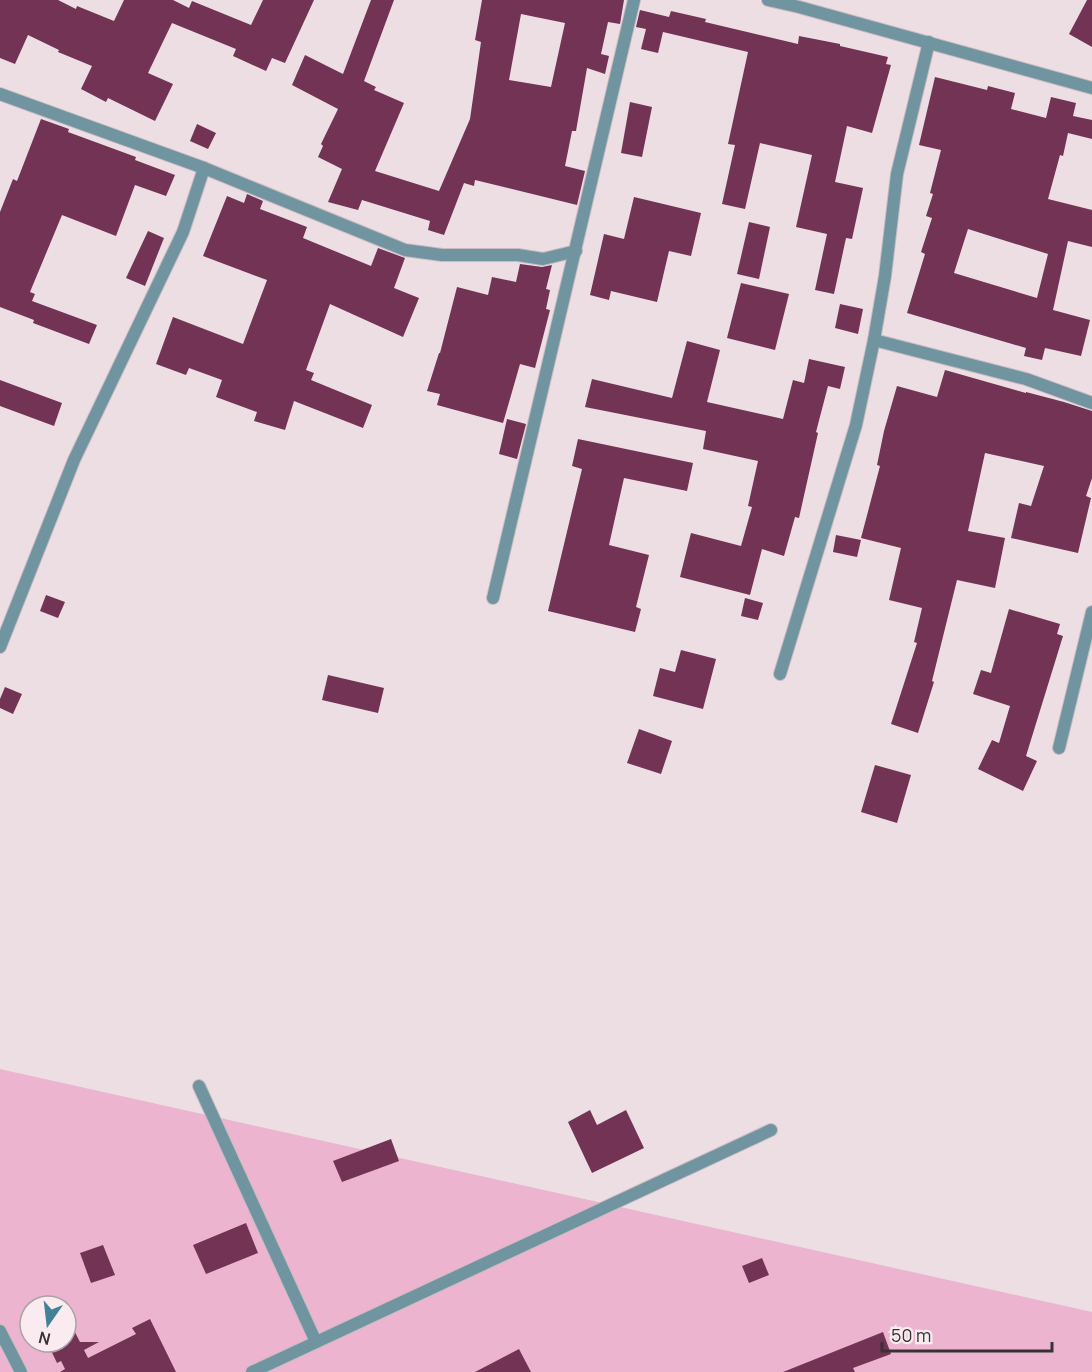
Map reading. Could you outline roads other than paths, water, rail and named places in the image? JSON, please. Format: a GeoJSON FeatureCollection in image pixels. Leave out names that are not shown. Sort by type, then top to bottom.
{"type":"FeatureCollection","features":[{"type":"Feature","properties":{"kind":"street"},"geometry":{"type":"LineString","coordinates":[[493,598],[634,0]]}},
{"type":"Feature","properties":{"kind":"street"},"geometry":{"type":"LineString","coordinates":[[768,0],[1092,88]]}},
{"type":"Feature","properties":{"kind":"street"},"geometry":{"type":"LineString","coordinates":[[780,674],[856,425],[885,276],[897,174],[929,42]]}},
{"type":"Feature","properties":{"kind":"street"},"geometry":{"type":"LineString","coordinates":[[0,94],[204,168],[405,250],[442,255],[518,255],[543,259],[576,251]]}},
{"type":"Feature","properties":{"kind":"street"},"geometry":{"type":"LineString","coordinates":[[0,647],[74,460],[183,232],[204,168]]}},
{"type":"Feature","properties":{"kind":"street"},"geometry":{"type":"LineString","coordinates":[[874,340],[1026,379],[1092,404]]}},
{"type":"Feature","properties":{"kind":"street"},"geometry":{"type":"LineString","coordinates":[[1059,748],[1092,612]]}},
{"type":"Feature","properties":{"kind":"street"},"geometry":{"type":"LineString","coordinates":[[200,1086],[316,1342]]}},
{"type":"Feature","properties":{"kind":"street"},"geometry":{"type":"LineString","coordinates":[[252,1372],[771,1130]]}},
{"type":"Feature","properties":{"kind":"street"},"geometry":{"type":"LineString","coordinates":[[0,1331],[21,1372]]}}]}
